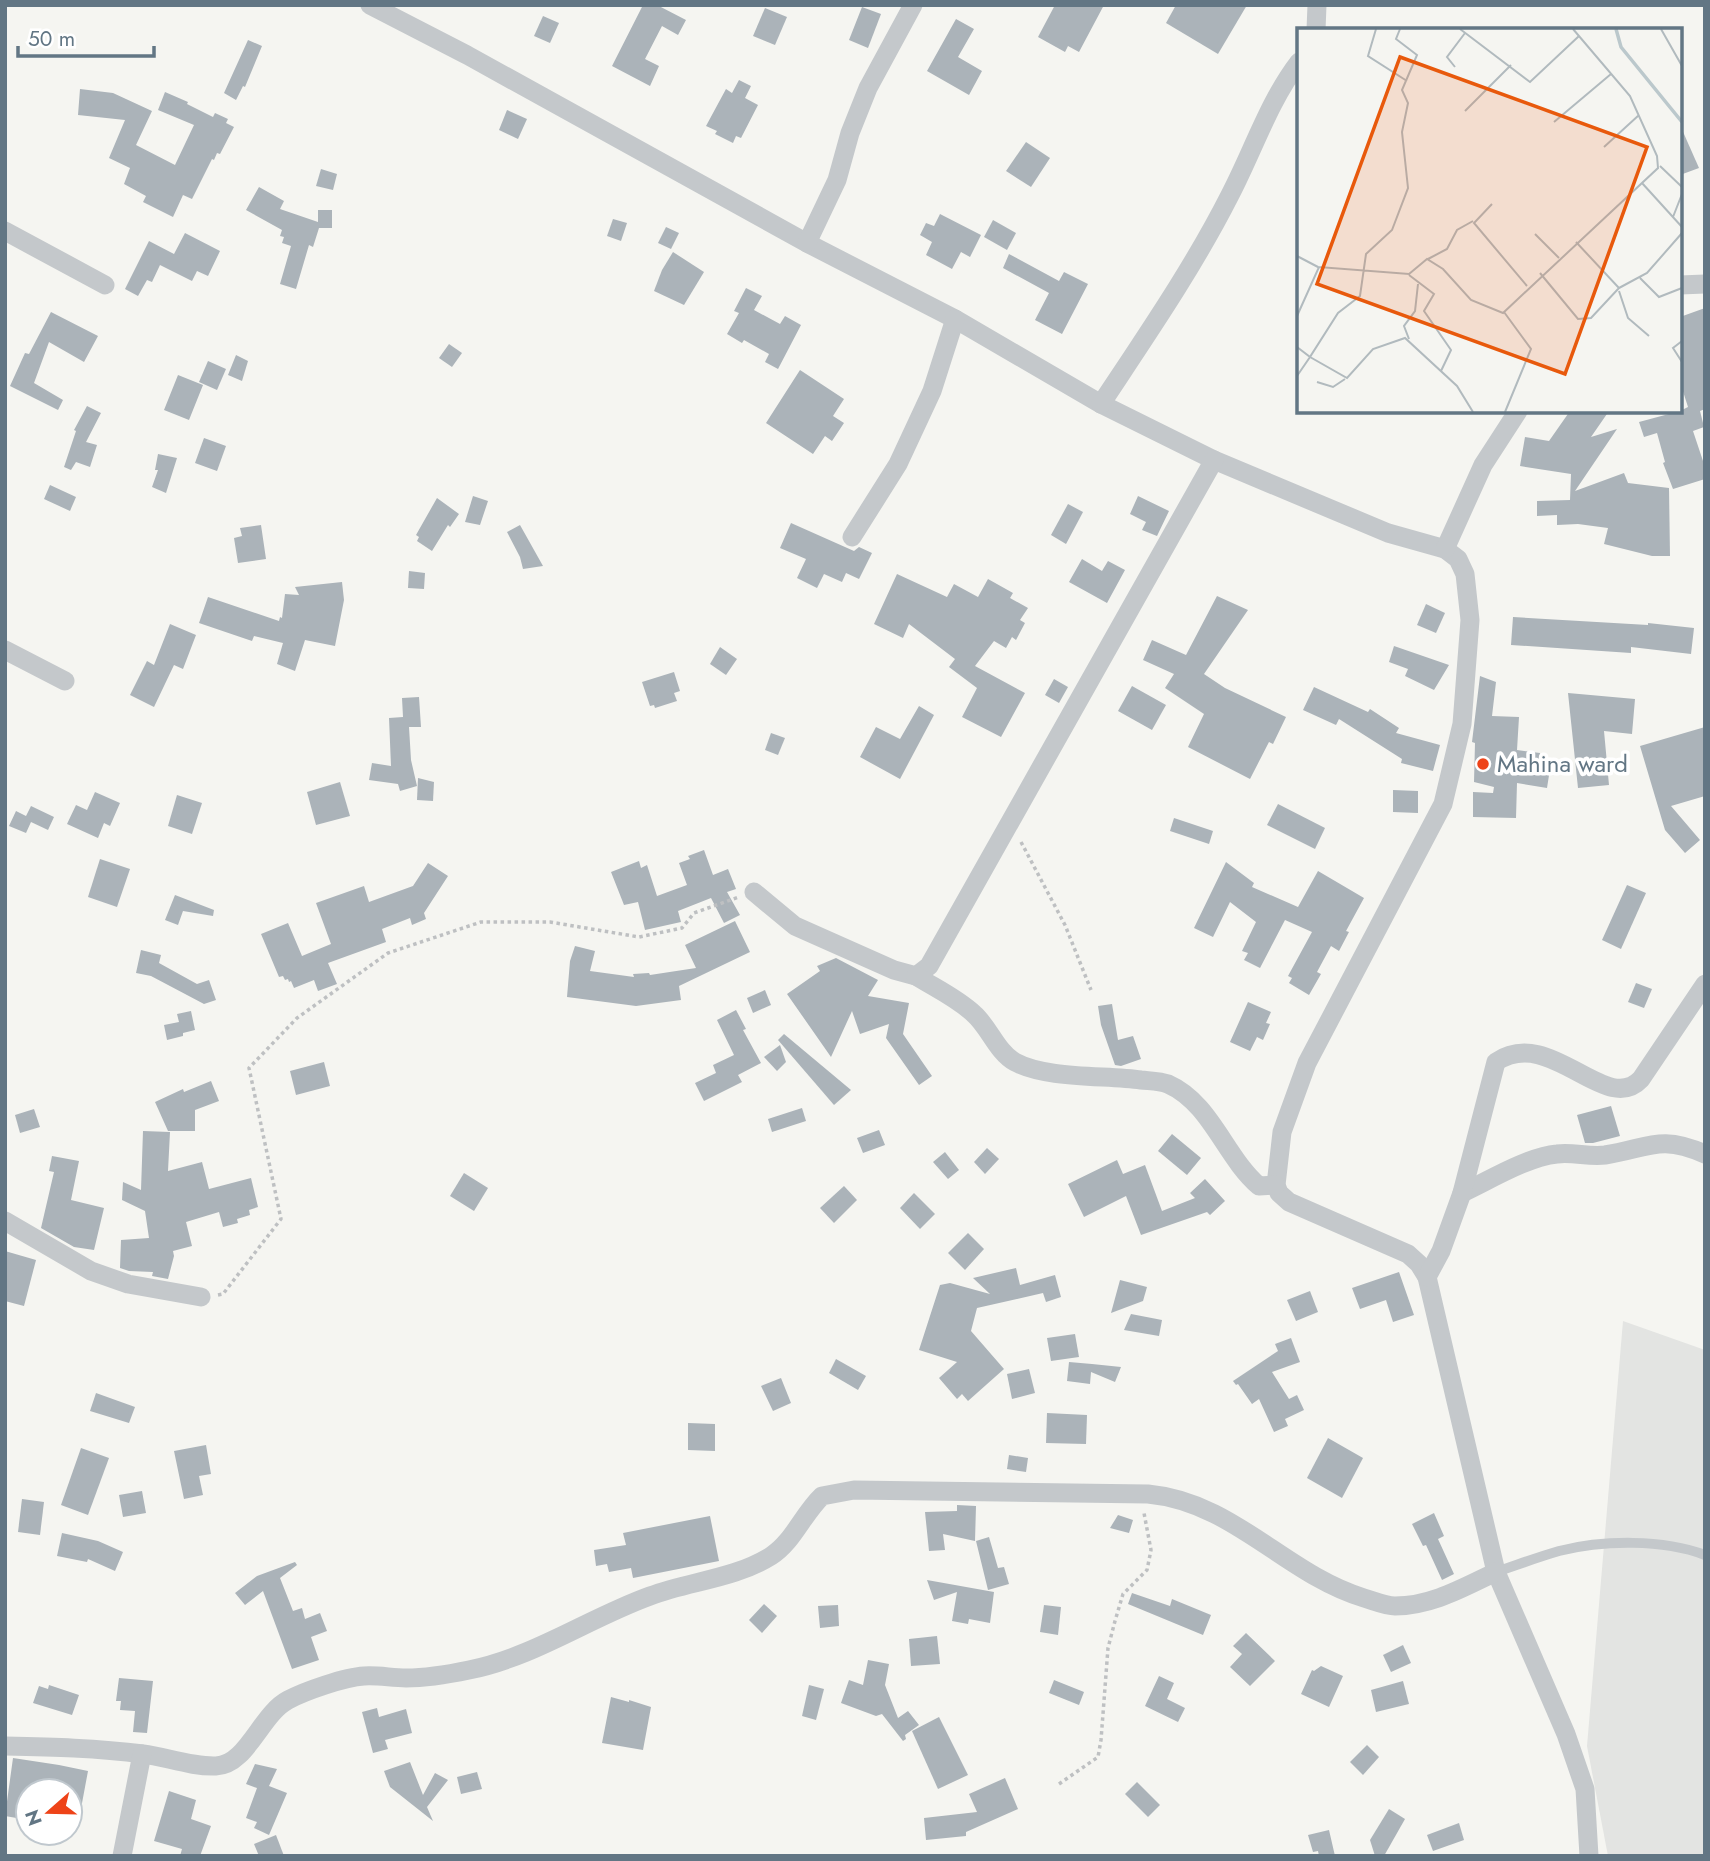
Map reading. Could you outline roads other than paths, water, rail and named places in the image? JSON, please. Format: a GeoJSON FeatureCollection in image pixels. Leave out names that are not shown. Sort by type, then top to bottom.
{"type":"FeatureCollection","features":[{"type":"Feature","properties":{"kind":"street"},"geometry":{"type":"LineString","coordinates":[[370,5],[467,55],[807,243],[955,319],[1101,404],[1214,460],[1388,533],[1445,549],[1458,559],[1465,574],[1470,620],[1462,724],[1443,804],[1307,1063],[1282,1132],[1276,1185],[1279,1194],[1289,1202],[1409,1254],[1427,1278],[1496,1572],[1566,1734],[1585,1789],[1590,1856]]}},
{"type":"Feature","properties":{"kind":"street"},"geometry":{"type":"LineString","coordinates":[[807,243],[836,180],[867,88],[913,5]]}},
{"type":"Feature","properties":{"kind":"street"},"geometry":{"type":"LineString","coordinates":[[1316,28],[1317,5]]}},
{"type":"Feature","properties":{"kind":"street"},"geometry":{"type":"LineString","coordinates":[[1101,404],[1170,298],[1230,196],[1279,93],[1297,65]]}},
{"type":"Feature","properties":{"kind":"street"},"geometry":{"type":"LineString","coordinates":[[5,231],[105,285]]}},
{"type":"Feature","properties":{"kind":"street"},"geometry":{"type":"LineString","coordinates":[[1682,285],[1705,284]]}},
{"type":"Feature","properties":{"kind":"street"},"geometry":{"type":"LineString","coordinates":[[852,537],[898,464],[932,391],[955,319]]}},
{"type":"Feature","properties":{"kind":"street"},"geometry":{"type":"LineString","coordinates":[[1445,549],[1483,465],[1517,413]]}},
{"type":"Feature","properties":{"kind":"street"},"geometry":{"type":"LineString","coordinates":[[916,976],[929,966],[1214,460]]}},
{"type":"Feature","properties":{"kind":"street"},"geometry":{"type":"LineString","coordinates":[[5,650],[65,681]]}},
{"type":"Feature","properties":{"kind":"street"},"geometry":{"type":"LineString","coordinates":[[754,892],[795,926],[894,970],[916,976],[974,1014],[1006,1055],[1015,1062],[1063,1073],[1167,1083],[1189,1099],[1206,1117],[1250,1178],[1259,1186],[1276,1185]]}},
{"type":"Feature","properties":{"kind":"street"},"geometry":{"type":"LineString","coordinates":[[1427,1278],[1441,1251],[1462,1193],[1496,1062],[1508,1056],[1529,1052],[1566,1065],[1599,1084],[1615,1089],[1628,1088],[1641,1079],[1705,984]]}},
{"type":"Feature","properties":{"kind":"street"},"geometry":{"type":"LineString","coordinates":[[1462,1193],[1524,1164],[1558,1153],[1593,1156],[1664,1142],[1705,1154]]}},
{"type":"Feature","properties":{"kind":"street"},"geometry":{"type":"LineString","coordinates":[[5,1221],[91,1271],[128,1284],[201,1297]]}},
{"type":"Feature","properties":{"kind":"street"},"geometry":{"type":"LineString","coordinates":[[5,1746],[80,1748],[218,1766],[230,1762],[244,1750],[265,1720],[288,1700],[340,1681],[363,1676],[410,1678],[468,1671],[494,1664],[546,1644],[650,1596],[728,1575],[764,1560],[786,1543],[822,1496],[854,1490],[1139,1494],[1174,1497],[1213,1511],[1303,1569],[1345,1592],[1394,1606],[1440,1599],[1496,1572]]}},
{"type":"Feature","properties":{"kind":"street"},"geometry":{"type":"LineString","coordinates":[[122,1856],[142,1754]]}},
{"type":"Feature","properties":{"kind":"lane"},"geometry":{"type":"LineString","coordinates":[[1496,1572],[1560,1551],[1636,1541],[1692,1550],[1705,1555]]}},
{"type":"Feature","properties":{"kind":"place","name":"Mahina ward"},"geometry":{"type":"Point","coordinates":[1483,764]}}]}
